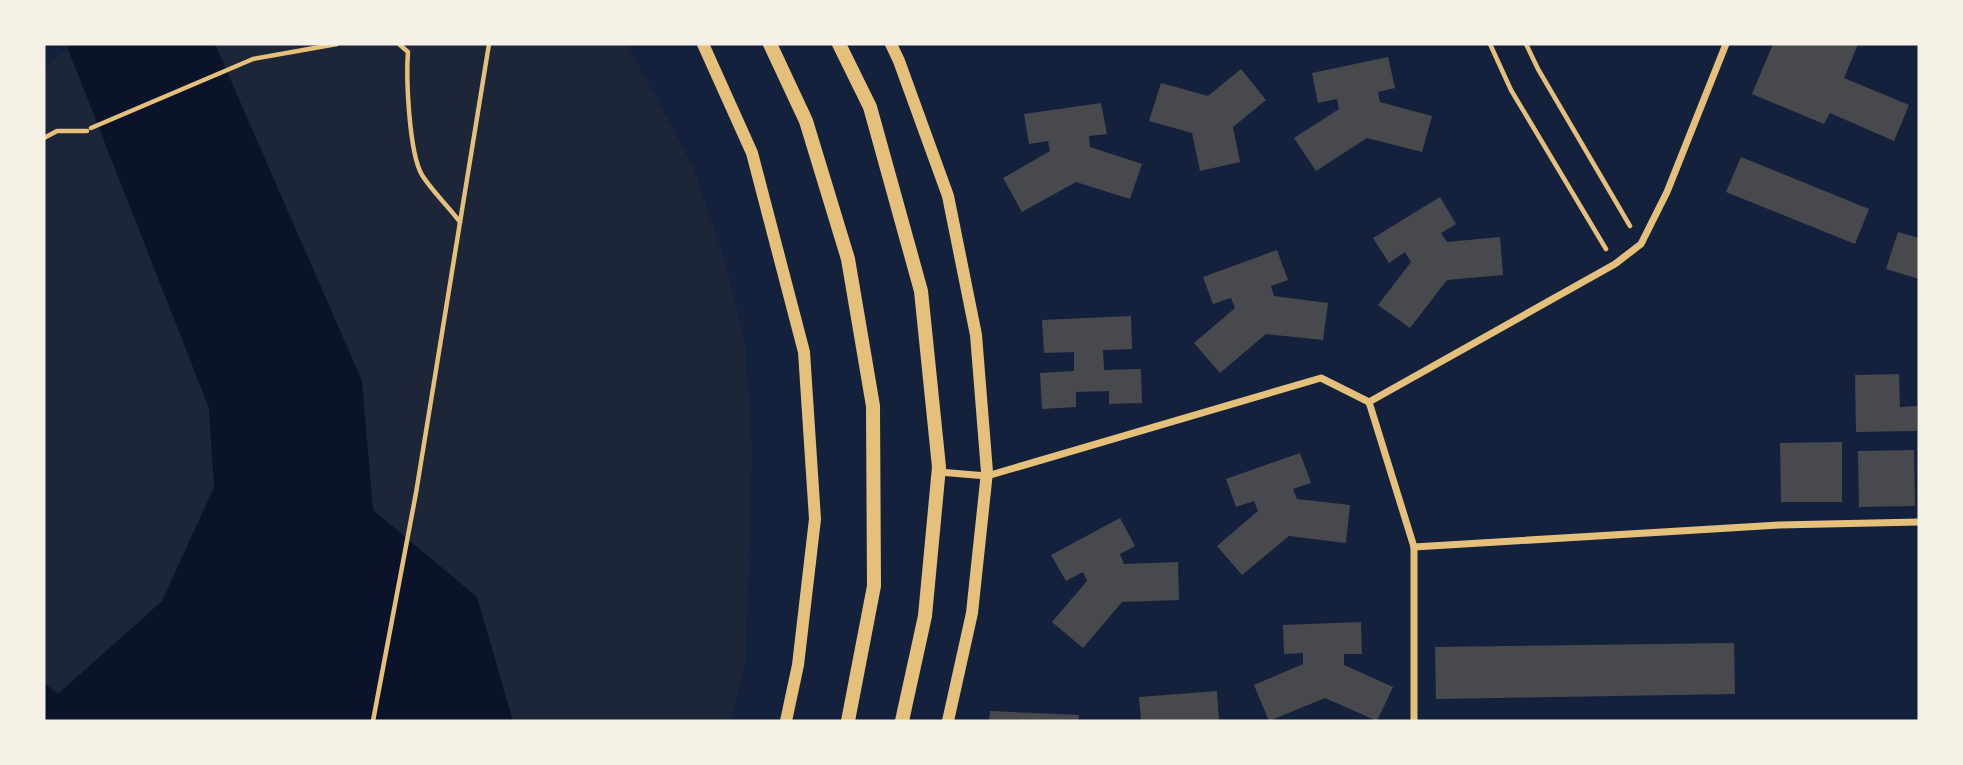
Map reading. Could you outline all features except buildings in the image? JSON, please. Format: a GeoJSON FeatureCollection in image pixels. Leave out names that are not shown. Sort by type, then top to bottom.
{"type":"FeatureCollection","features":[{"type":"Feature","properties":{"kind":"main road"},"geometry":{"type":"LineString","coordinates":[[770,44],[806,121],[848,259],[873,406],[874,586],[848,721]]}},
{"type":"Feature","properties":{"kind":"main road"},"geometry":{"type":"LineString","coordinates":[[839,44],[870,107],[921,291],[938,472],[925,616],[902,721]]}},
{"type":"Feature","properties":{"kind":"street"},"geometry":{"type":"LineString","coordinates":[[703,44],[752,152],[804,352],[815,519],[799,665],[786,721]]}},
{"type":"Feature","properties":{"kind":"street"},"geometry":{"type":"LineString","coordinates":[[891,44],[948,196],[976,335],[987,476],[972,612],[948,721]]}},
{"type":"Feature","properties":{"kind":"street"},"geometry":{"type":"LineString","coordinates":[[1369,402],[1615,264],[1642,244],[1667,192],[1726,44]]}},
{"type":"Feature","properties":{"kind":"street"},"geometry":{"type":"LineString","coordinates":[[938,472],[987,476],[1321,378],[1369,402],[1414,547],[1414,721]]}},
{"type":"Feature","properties":{"kind":"street"},"geometry":{"type":"LineString","coordinates":[[1414,547],[1779,525],[1919,522]]}},
{"type":"Feature","properties":{"kind":"path"},"geometry":{"type":"LineString","coordinates":[[44,138],[57,131],[89,129],[253,59],[337,44]]}},
{"type":"Feature","properties":{"kind":"path"},"geometry":{"type":"LineString","coordinates":[[399,44],[408,51],[406,78],[413,142],[421,174],[460,222]]}},
{"type":"Feature","properties":{"kind":"path"},"geometry":{"type":"LineString","coordinates":[[373,721],[416,493],[489,44]]}},
{"type":"Feature","properties":{"kind":"path"},"geometry":{"type":"LineString","coordinates":[[1490,44],[1511,90],[1615,264]]}},
{"type":"Feature","properties":{"kind":"path"},"geometry":{"type":"LineString","coordinates":[[1526,44],[1538,69],[1642,244]]}},
{"type":"Feature","properties":{"kind":"shaded area"},"geometry":{"type":"Polygon","coordinates":[[[66,44],[215,44],[362,381],[373,510],[477,597],[513,721],[44,721],[44,683],[58,694],[162,601],[214,487],[209,408],[66,44]]]}},
{"type":"Feature","properties":{"kind":"shaded area"},"geometry":{"type":"Polygon","coordinates":[[[74,44],[627,44],[693,167],[725,261],[745,341],[752,448],[746,661],[731,721],[44,721],[44,68],[74,44]]]}}]}
